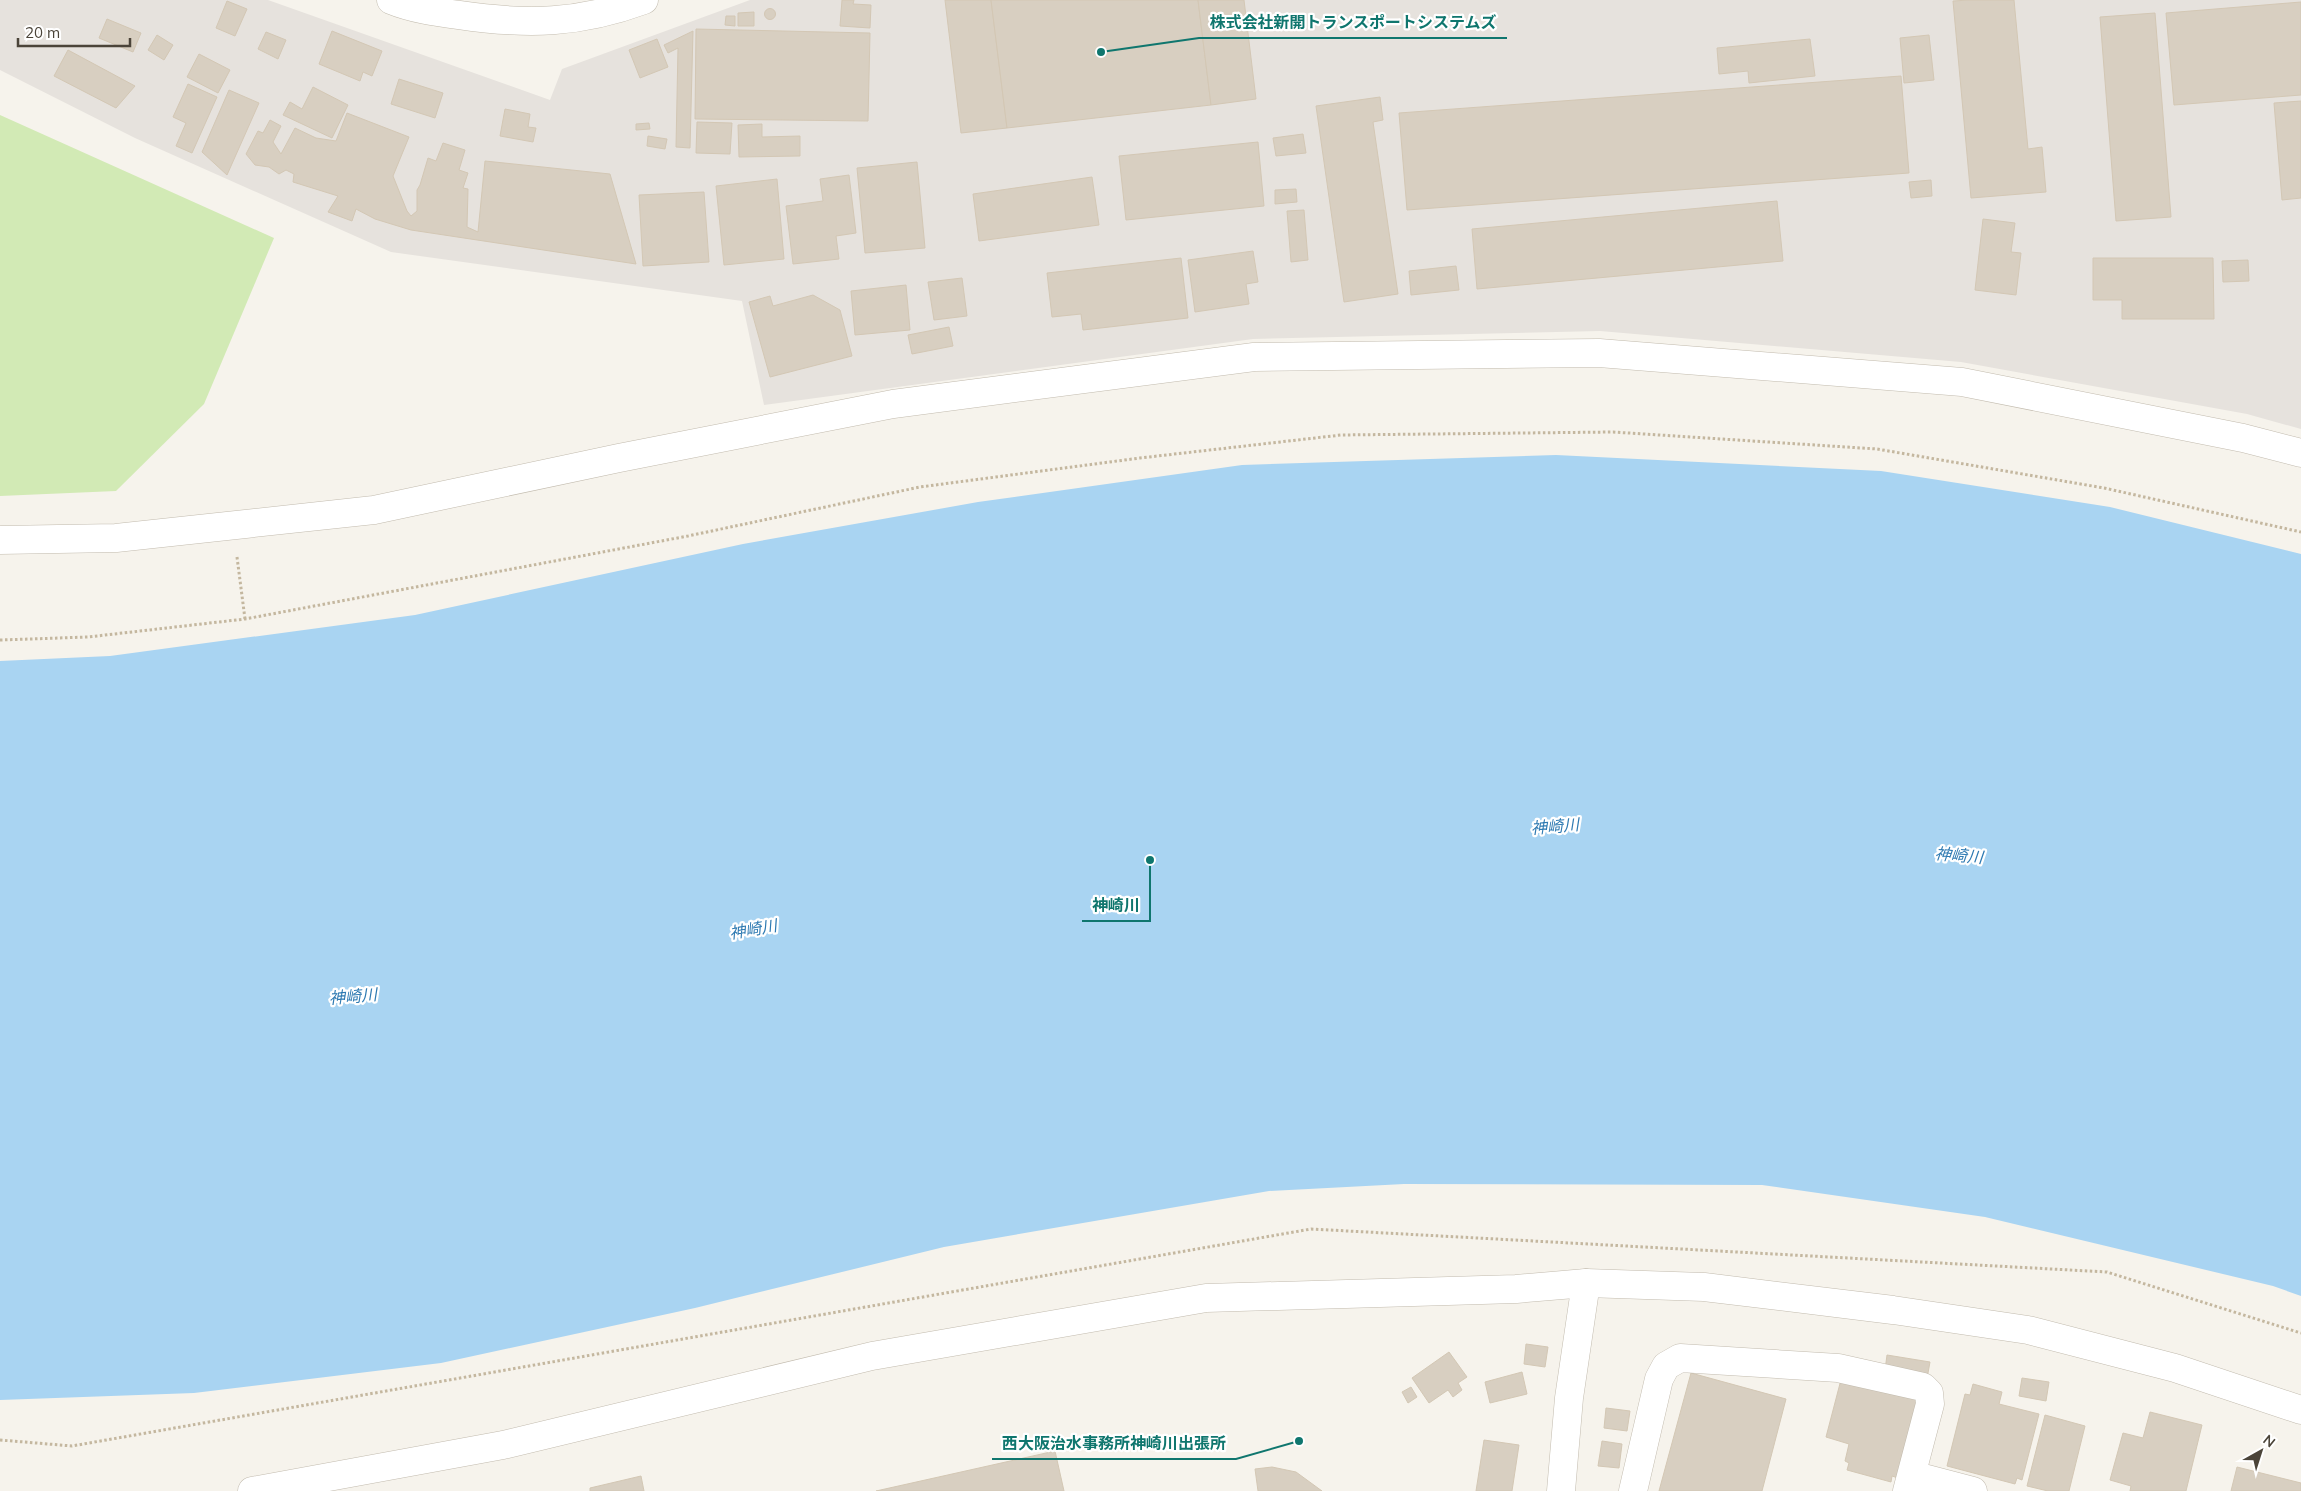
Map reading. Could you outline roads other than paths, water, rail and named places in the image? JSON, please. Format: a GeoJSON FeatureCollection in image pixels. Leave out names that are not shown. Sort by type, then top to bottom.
{"type":"FeatureCollection","features":[{"type":"Feature","properties":{"kind":"street"},"geometry":{"type":"LineString","coordinates":[[391,0],[407,6],[502,21],[558,21],[611,12],[644,0]]}},
{"type":"Feature","properties":{"kind":"street"},"geometry":{"type":"LineString","coordinates":[[0,540],[116,538],[374,510],[629,456],[893,404],[1254,357],[1599,352],[1962,382],[2243,438],[2301,453]]}},
{"type":"Feature","properties":{"kind":"street"},"geometry":{"type":"LineString","coordinates":[[1561,1491],[1568,1398],[1586,1283]]}},
{"type":"Feature","properties":{"kind":"street"},"geometry":{"type":"LineString","coordinates":[[252,1491],[503,1445],[872,1356],[1206,1298],[1516,1290],[1586,1283],[1704,1287],[1893,1310],[2028,1330],[2175,1368],[2301,1410]]}},
{"type":"Feature","properties":{"kind":"street"},"geometry":{"type":"LineString","coordinates":[[1634,1491],[1659,1379],[1666,1366],[1680,1358],[1838,1368],[1922,1387],[1929,1393],[1930,1404],[1909,1483],[1973,1491]]}},
{"type":"Feature","properties":{"kind":"water"},"geometry":{"type":"Polygon","coordinates":[[[1556,455],[1881,471],[2110,507],[2301,554],[2301,1296],[2273,1286],[1985,1217],[1762,1185],[1404,1184],[1269,1191],[944,1247],[695,1308],[441,1363],[194,1393],[0,1400],[0,661],[110,656],[415,615],[743,544],[978,502],[1242,465],[1556,455]]]}},
{"type":"Feature","properties":{"kind":"place","name":"株式会社新開トランスポートシステムズ"},"geometry":{"type":"Point","coordinates":[1101,52]}},
{"type":"Feature","properties":{"kind":"place","name":"神崎川"},"geometry":{"type":"Point","coordinates":[1150,860]}},
{"type":"Feature","properties":{"kind":"place","name":"西大阪治水事務所神崎川出張所"},"geometry":{"type":"Point","coordinates":[1299,1441]}}]}
